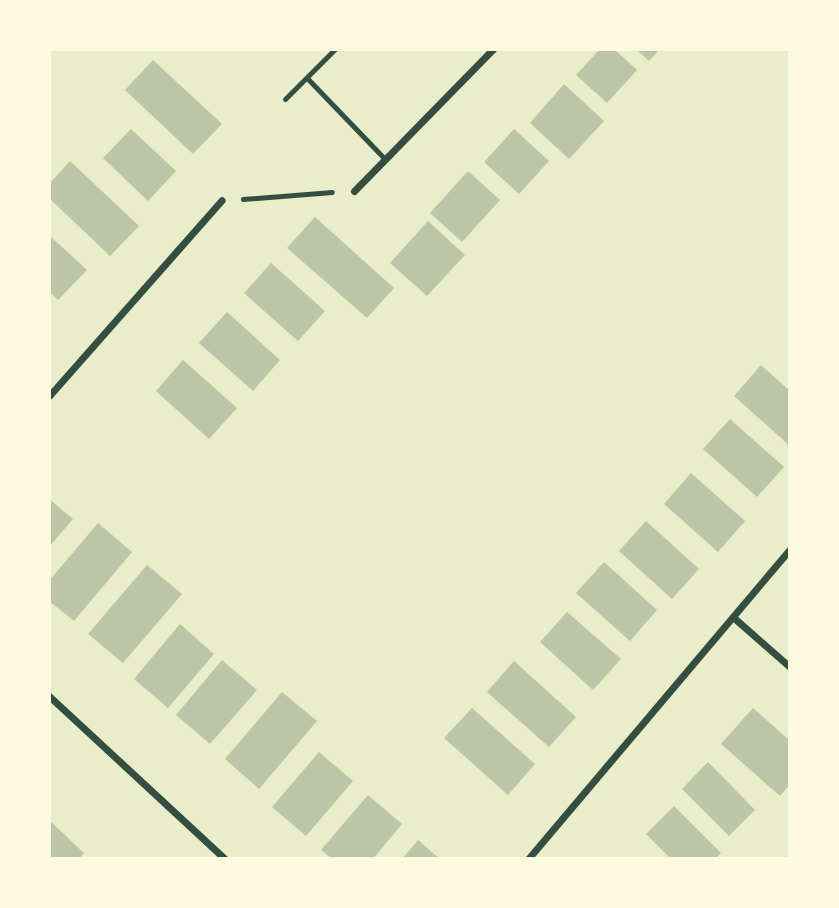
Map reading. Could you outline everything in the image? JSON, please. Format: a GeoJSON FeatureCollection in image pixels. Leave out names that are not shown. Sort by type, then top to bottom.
{"type":"FeatureCollection","features":[{"type":"Feature","properties":{"kind":"street"},"geometry":{"type":"LineString","coordinates":[[354,191],[493,49]]}},
{"type":"Feature","properties":{"kind":"street"},"geometry":{"type":"LineString","coordinates":[[49,396],[222,200]]}},
{"type":"Feature","properties":{"kind":"street"},"geometry":{"type":"LineString","coordinates":[[528,859],[790,549]]}},
{"type":"Feature","properties":{"kind":"street"},"geometry":{"type":"LineString","coordinates":[[733,617],[790,667]]}},
{"type":"Feature","properties":{"kind":"street"},"geometry":{"type":"LineString","coordinates":[[49,696],[225,859]]}},
{"type":"Feature","properties":{"kind":"lane"},"geometry":{"type":"LineString","coordinates":[[285,99],[335,49]]}},
{"type":"Feature","properties":{"kind":"lane"},"geometry":{"type":"LineString","coordinates":[[307,78],[386,159]]}},
{"type":"Feature","properties":{"kind":"path"},"geometry":{"type":"LineString","coordinates":[[222,200],[354,191]]}},
{"type":"Feature","properties":{"kind":"building"},"geometry":{"type":"Polygon","coordinates":[[[600,49],[614,49],[637,70],[607,103],[576,75],[600,49]]]}},
{"type":"Feature","properties":{"kind":"building"},"geometry":{"type":"Polygon","coordinates":[[[636,49],[660,49],[649,61],[636,49]]]}},
{"type":"Feature","properties":{"kind":"building"},"geometry":{"type":"Polygon","coordinates":[[[153,60],[222,124],[193,154],[125,90],[153,60]]]}},
{"type":"Feature","properties":{"kind":"building"},"geometry":{"type":"Polygon","coordinates":[[[564,84],[604,121],[569,159],[530,123],[564,84]]]}},
{"type":"Feature","properties":{"kind":"building"},"geometry":{"type":"Polygon","coordinates":[[[131,129],[176,171],[148,201],[103,158],[131,129]]]}},
{"type":"Feature","properties":{"kind":"building"},"geometry":{"type":"Polygon","coordinates":[[[514,129],[549,161],[519,194],[484,162],[514,129]]]}},
{"type":"Feature","properties":{"kind":"building"},"geometry":{"type":"Polygon","coordinates":[[[70,161],[139,226],[110,256],[49,198],[49,184],[70,161]]]}},
{"type":"Feature","properties":{"kind":"building"},"geometry":{"type":"Polygon","coordinates":[[[468,171],[500,200],[462,242],[430,213],[468,171]]]}},
{"type":"Feature","properties":{"kind":"building"},"geometry":{"type":"Polygon","coordinates":[[[315,217],[394,288],[367,318],[287,248],[315,217]]]}},
{"type":"Feature","properties":{"kind":"building"},"geometry":{"type":"Polygon","coordinates":[[[428,221],[465,255],[427,296],[390,263],[428,221]]]}},
{"type":"Feature","properties":{"kind":"building"},"geometry":{"type":"Polygon","coordinates":[[[49,235],[87,270],[58,300],[49,291],[49,235]]]}},
{"type":"Feature","properties":{"kind":"building"},"geometry":{"type":"Polygon","coordinates":[[[271,263],[325,311],[298,341],[244,293],[271,263]]]}},
{"type":"Feature","properties":{"kind":"building"},"geometry":{"type":"Polygon","coordinates":[[[227,312],[280,360],[253,391],[199,343],[227,312]]]}},
{"type":"Feature","properties":{"kind":"building"},"geometry":{"type":"Polygon","coordinates":[[[183,360],[237,408],[209,439],[156,391],[183,360]]]}},
{"type":"Feature","properties":{"kind":"building"},"geometry":{"type":"Polygon","coordinates":[[[761,365],[790,391],[790,446],[734,396],[761,365]]]}},
{"type":"Feature","properties":{"kind":"building"},"geometry":{"type":"Polygon","coordinates":[[[730,419],[784,467],[757,497],[703,449],[730,419]]]}},
{"type":"Feature","properties":{"kind":"building"},"geometry":{"type":"Polygon","coordinates":[[[691,473],[745,521],[718,552],[664,504],[691,473]]]}},
{"type":"Feature","properties":{"kind":"building"},"geometry":{"type":"Polygon","coordinates":[[[49,499],[73,519],[49,547],[49,499]]]}},
{"type":"Feature","properties":{"kind":"building"},"geometry":{"type":"Polygon","coordinates":[[[646,521],[699,569],[672,599],[619,551],[646,521]]]}},
{"type":"Feature","properties":{"kind":"building"},"geometry":{"type":"Polygon","coordinates":[[[98,523],[132,552],[74,621],[49,601],[49,581],[98,523]]]}},
{"type":"Feature","properties":{"kind":"building"},"geometry":{"type":"Polygon","coordinates":[[[604,562],[657,610],[630,641],[576,593],[604,562]]]}},
{"type":"Feature","properties":{"kind":"building"},"geometry":{"type":"Polygon","coordinates":[[[147,565],[182,594],[123,663],[88,634],[147,565]]]}},
{"type":"Feature","properties":{"kind":"building"},"geometry":{"type":"Polygon","coordinates":[[[567,612],[621,659],[593,690],[540,642],[567,612]]]}},
{"type":"Feature","properties":{"kind":"building"},"geometry":{"type":"Polygon","coordinates":[[[180,624],[214,654],[168,708],[134,679],[180,624]]]}},
{"type":"Feature","properties":{"kind":"building"},"geometry":{"type":"Polygon","coordinates":[[[222,660],[257,690],[210,744],[176,715],[222,660]]]}},
{"type":"Feature","properties":{"kind":"building"},"geometry":{"type":"Polygon","coordinates":[[[514,661],[576,717],[549,747],[487,692],[514,661]]]}},
{"type":"Feature","properties":{"kind":"building"},"geometry":{"type":"Polygon","coordinates":[[[282,692],[317,721],[259,789],[225,759],[282,692]]]}},
{"type":"Feature","properties":{"kind":"building"},"geometry":{"type":"Polygon","coordinates":[[[472,708],[535,764],[508,795],[444,738],[472,708]]]}},
{"type":"Feature","properties":{"kind":"building"},"geometry":{"type":"Polygon","coordinates":[[[753,708],[790,741],[790,784],[780,796],[721,744],[753,708]]]}},
{"type":"Feature","properties":{"kind":"building"},"geometry":{"type":"Polygon","coordinates":[[[319,752],[353,781],[306,836],[272,807],[319,752]]]}},
{"type":"Feature","properties":{"kind":"building"},"geometry":{"type":"Polygon","coordinates":[[[708,762],[755,810],[729,836],[682,789],[708,762]]]}},
{"type":"Feature","properties":{"kind":"building"},"geometry":{"type":"Polygon","coordinates":[[[368,795],[402,824],[373,859],[332,859],[321,850],[368,795]]]}},
{"type":"Feature","properties":{"kind":"building"},"geometry":{"type":"Polygon","coordinates":[[[674,806],[721,853],[715,859],[671,859],[646,834],[674,806]]]}},
{"type":"Feature","properties":{"kind":"building"},"geometry":{"type":"Polygon","coordinates":[[[49,820],[84,853],[79,859],[49,859],[49,820]]]}},
{"type":"Feature","properties":{"kind":"building"},"geometry":{"type":"Polygon","coordinates":[[[418,840],[440,859],[402,859],[418,840]]]}}]}
